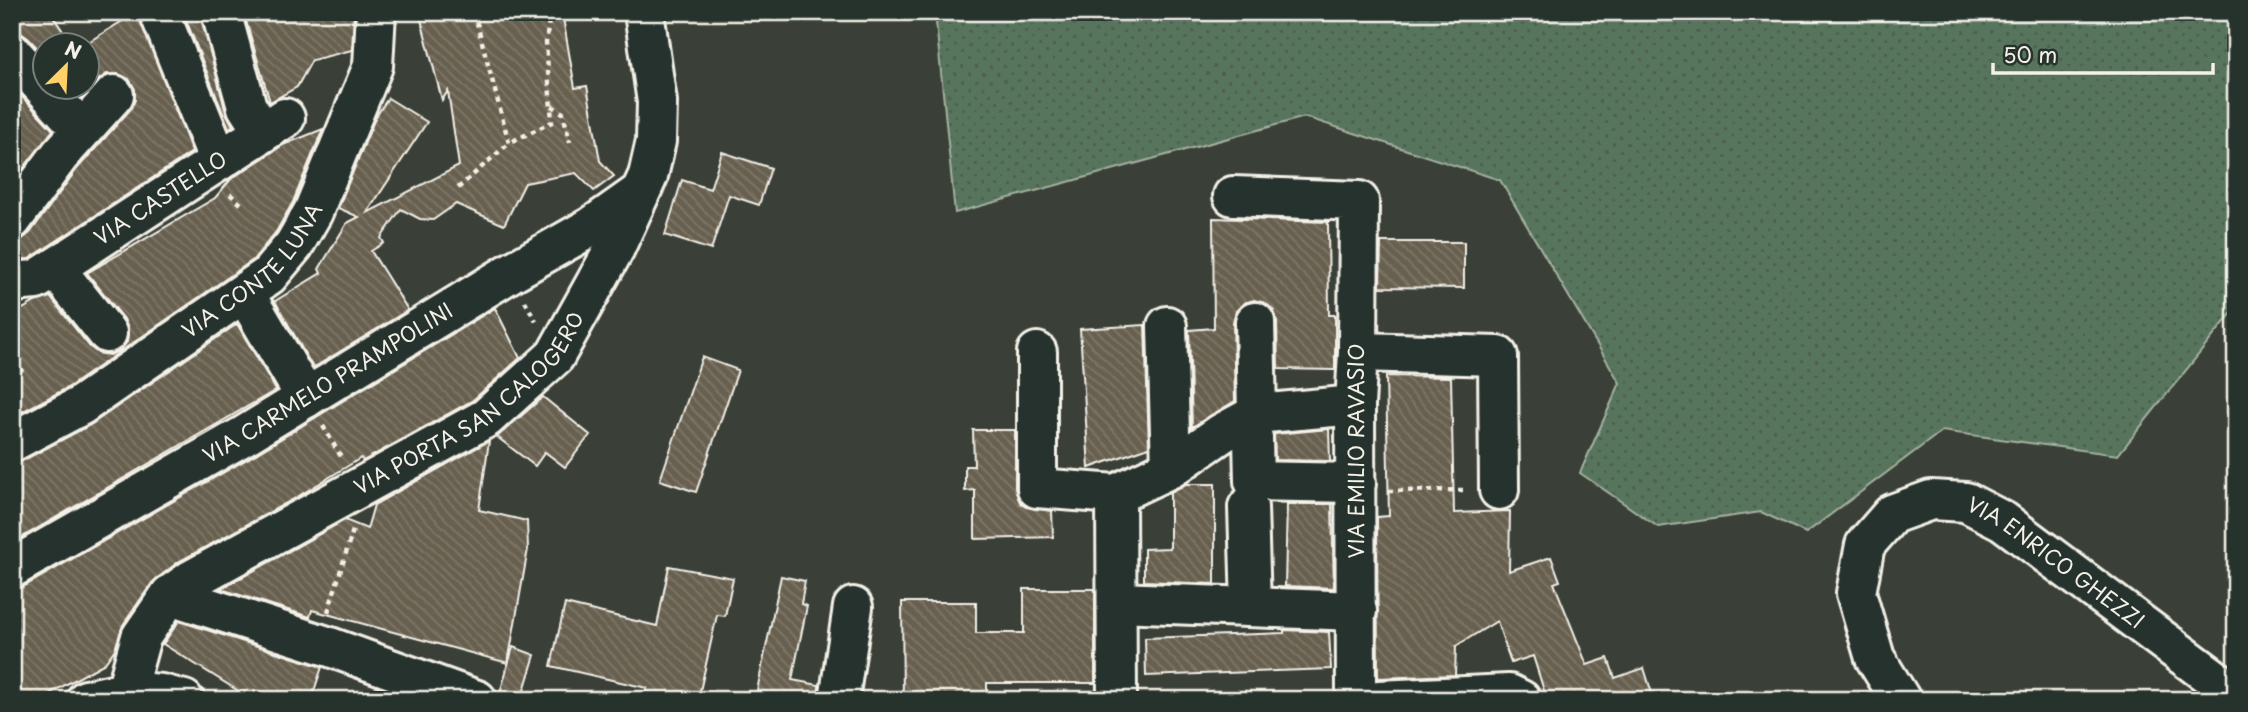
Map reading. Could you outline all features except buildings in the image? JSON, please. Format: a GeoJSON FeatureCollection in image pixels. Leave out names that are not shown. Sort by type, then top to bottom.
{"type":"FeatureCollection","features":[{"type":"Feature","properties":{"kind":"street"},"geometry":{"type":"LineString","coordinates":[[159,12],[219,161]]}},
{"type":"Feature","properties":{"kind":"street","name":"VIA CASTELLO"},"geometry":{"type":"LineString","coordinates":[[34,277],[274,125],[247,107],[221,12]]}},
{"type":"Feature","properties":{"kind":"street","name":"VIA CONTE LUNA"},"geometry":{"type":"LineString","coordinates":[[12,442],[80,406],[268,276],[294,245],[313,212],[373,66],[376,12]]}},
{"type":"Feature","properties":{"kind":"street","name":"VIA PORTA SAN CALOGERO"},"geometry":{"type":"LineString","coordinates":[[126,691],[141,637],[170,595],[191,580],[486,418],[555,356],[615,248],[648,176],[656,141],[657,102],[644,12]]}},
{"type":"Feature","properties":{"kind":"street"},"geometry":{"type":"LineString","coordinates":[[12,53],[82,130]]}},
{"type":"Feature","properties":{"kind":"street"},"geometry":{"type":"LineString","coordinates":[[12,220],[60,155],[114,95]]}},
{"type":"Feature","properties":{"kind":"street","name":"VIA CARMELO PRAMPOLINI"},"geometry":{"type":"LineString","coordinates":[[12,568],[306,398],[510,273],[591,227],[640,192]]}},
{"type":"Feature","properties":{"kind":"street","name":"VIA EMILIO RAVASIO"},"geometry":{"type":"LineString","coordinates":[[1233,196],[1359,201],[1355,405],[1356,700]]}},
{"type":"Feature","properties":{"kind":"street"},"geometry":{"type":"LineString","coordinates":[[34,277],[107,333]]}},
{"type":"Feature","properties":{"kind":"street"},"geometry":{"type":"LineString","coordinates":[[245,294],[306,398]]}},
{"type":"Feature","properties":{"kind":"street"},"geometry":{"type":"LineString","coordinates":[[1255,322],[1254,481],[1356,483]]}},
{"type":"Feature","properties":{"kind":"street"},"geometry":{"type":"LineString","coordinates":[[1167,326],[1171,468]]}},
{"type":"Feature","properties":{"kind":"street"},"geometry":{"type":"LineString","coordinates":[[1037,352],[1037,488],[1116,494],[1171,468],[1222,433],[1355,405]]}},
{"type":"Feature","properties":{"kind":"street"},"geometry":{"type":"LineString","coordinates":[[1358,352],[1498,356],[1499,490]]}},
{"type":"Feature","properties":{"kind":"street"},"geometry":{"type":"LineString","coordinates":[[1116,494],[1117,700]]}},
{"type":"Feature","properties":{"kind":"street","name":"VIA ENRICO GHEZZI"},"geometry":{"type":"LineString","coordinates":[[1901,700],[1875,658],[1856,593],[1865,545],[1892,514],[1931,500],[1966,502],[2003,522],[2236,695]]}},
{"type":"Feature","properties":{"kind":"street"},"geometry":{"type":"LineString","coordinates":[[1248,507],[1251,607]]}},
{"type":"Feature","properties":{"kind":"street"},"geometry":{"type":"LineString","coordinates":[[170,595],[477,699]]}},
{"type":"Feature","properties":{"kind":"street"},"geometry":{"type":"LineString","coordinates":[[1117,602],[1357,611]]}},
{"type":"Feature","properties":{"kind":"street"},"geometry":{"type":"LineString","coordinates":[[839,700],[853,607]]}},
{"type":"Feature","properties":{"kind":"street"},"geometry":{"type":"LineString","coordinates":[[86,700],[126,691],[161,694],[184,700]]}},
{"type":"Feature","properties":{"kind":"street"},"geometry":{"type":"LineString","coordinates":[[1379,700],[1508,694],[1521,700]]}},
{"type":"Feature","properties":{"kind":"path"},"geometry":{"type":"LineString","coordinates":[[458,188],[509,142],[552,122],[546,43],[550,12]]}},
{"type":"Feature","properties":{"kind":"path"},"geometry":{"type":"LineString","coordinates":[[476,13],[509,142]]}},
{"type":"Feature","properties":{"kind":"path"},"geometry":{"type":"LineString","coordinates":[[551,106],[563,113],[570,142]]}},
{"type":"Feature","properties":{"kind":"path"},"geometry":{"type":"LineString","coordinates":[[510,273],[555,356]]}},
{"type":"Feature","properties":{"kind":"path"},"geometry":{"type":"LineString","coordinates":[[12,361],[25,374]]}},
{"type":"Feature","properties":{"kind":"path"},"geometry":{"type":"LineString","coordinates":[[306,398],[360,489],[358,516],[318,643]]}},
{"type":"Feature","properties":{"kind":"path"},"geometry":{"type":"LineString","coordinates":[[1401,491],[1499,490]]}},
{"type":"Feature","properties":{"kind":"green space"},"geometry":{"type":"Polygon","coordinates":[[[935,12],[2236,12],[2236,308],[2118,455],[1942,431],[1806,533],[1761,512],[1658,527],[1580,473],[1620,383],[1500,180],[1305,117],[955,213],[935,12]]]}}]}
